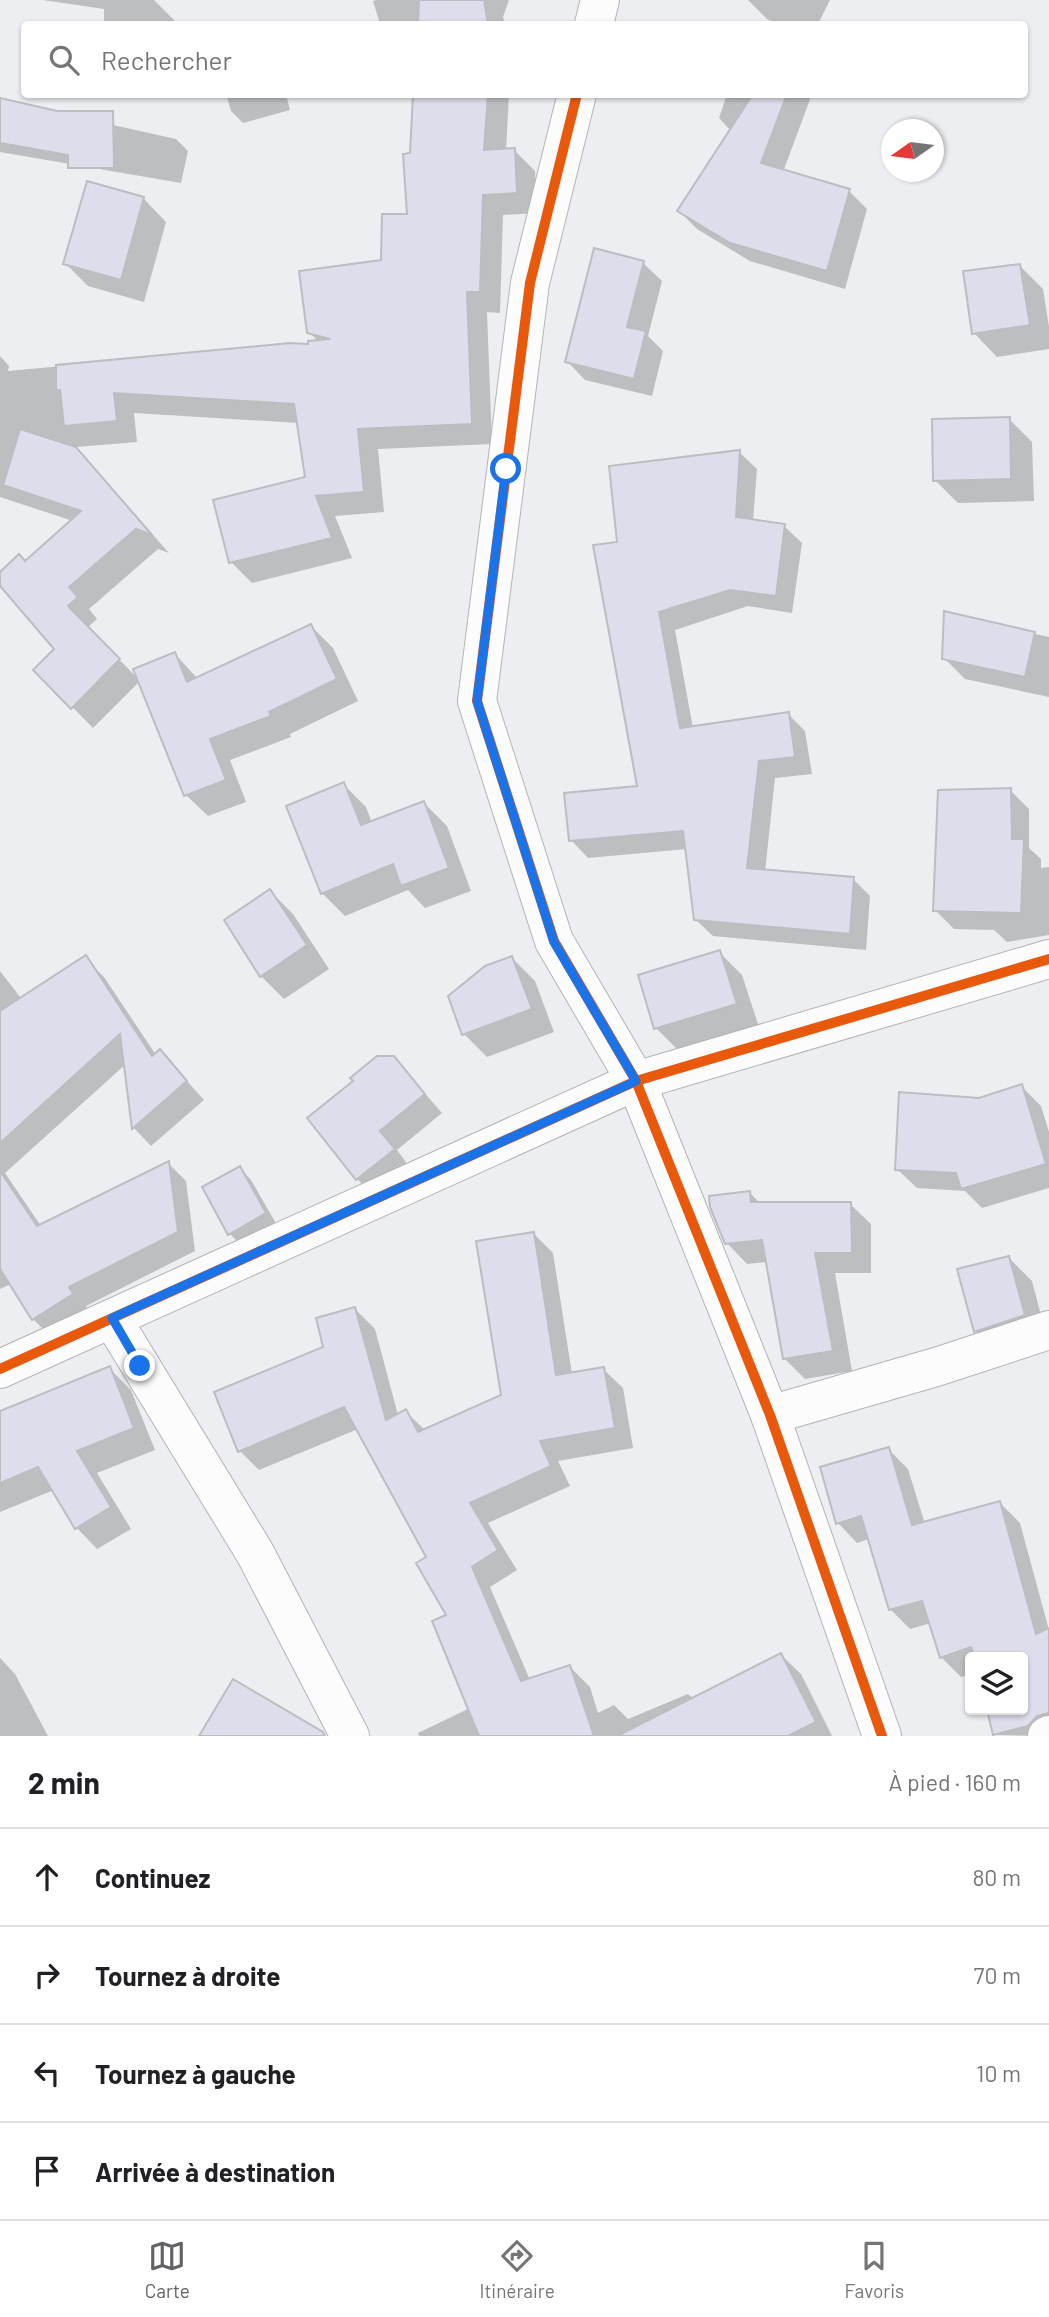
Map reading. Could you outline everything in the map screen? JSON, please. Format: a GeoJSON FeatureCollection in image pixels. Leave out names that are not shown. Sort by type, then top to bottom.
{"type":"FeatureCollection","features":[{"type":"Feature","properties":{"kind":"street"},"geometry":{"type":"LineString","coordinates":[[595,21],[600,0]]}},
{"type":"Feature","properties":{"kind":"street"},"geometry":{"type":"LineString","coordinates":[[576,98],[530,283],[477,701],[554,942],[636,1081],[770,1415],[882,1736]]}},
{"type":"Feature","properties":{"kind":"street"},"geometry":{"type":"LineString","coordinates":[[0,1369],[636,1081],[1049,959]]}},
{"type":"Feature","properties":{"kind":"street"},"geometry":{"type":"LineString","coordinates":[[112,1318],[255,1553],[350,1736]]}},
{"type":"Feature","properties":{"kind":"street"},"geometry":{"type":"LineString","coordinates":[[770,1415],[936,1367],[1049,1330]]}},
{"type":"Feature","properties":{"kind":"building"},"geometry":{"type":"Polygon","coordinates":[[[419,0],[484,0],[488,21],[418,21],[419,0]]]}},
{"type":"Feature","properties":{"kind":"building"},"geometry":{"type":"Polygon","coordinates":[[[0,98],[57,111],[113,111],[114,168],[68,168],[68,155],[0,143],[0,98]]]}},
{"type":"Feature","properties":{"kind":"building"},"geometry":{"type":"Polygon","coordinates":[[[413,98],[488,98],[484,150],[515,148],[517,193],[483,195],[480,292],[467,292],[472,424],[358,429],[364,492],[316,496],[332,538],[229,563],[213,500],[305,477],[294,404],[114,393],[117,421],[64,426],[60,390],[56,390],[56,365],[290,343],[308,344],[308,341],[330,339],[307,333],[299,271],[381,260],[382,214],[407,214],[403,154],[410,153],[413,98]]]}},
{"type":"Feature","properties":{"kind":"building"},"geometry":{"type":"Polygon","coordinates":[[[750,98],[785,98],[761,163],[850,189],[827,271],[730,243],[677,211],[750,98]]]}},
{"type":"Feature","properties":{"kind":"building"},"geometry":{"type":"Polygon","coordinates":[[[87,181],[144,197],[121,280],[63,264],[87,181]]]}},
{"type":"Feature","properties":{"kind":"building"},"geometry":{"type":"Polygon","coordinates":[[[594,248],[644,261],[627,327],[646,331],[634,379],[565,362],[594,248]]]}},
{"type":"Feature","properties":{"kind":"building"},"geometry":{"type":"Polygon","coordinates":[[[1020,264],[1030,325],[972,334],[963,271],[1020,264]]]}},
{"type":"Feature","properties":{"kind":"building"},"geometry":{"type":"Polygon","coordinates":[[[1010,417],[1011,479],[933,481],[932,419],[1010,417]]]}},
{"type":"Feature","properties":{"kind":"building"},"geometry":{"type":"Polygon","coordinates":[[[20,429],[76,447],[152,535],[136,529],[69,587],[78,597],[68,606],[120,659],[71,709],[33,670],[54,649],[0,586],[0,572],[19,554],[25,561],[81,511],[3,485],[20,429]]]}},
{"type":"Feature","properties":{"kind":"building"},"geometry":{"type":"Polygon","coordinates":[[[740,450],[736,517],[785,524],[776,596],[730,590],[659,612],[680,728],[789,712],[795,757],[759,761],[747,868],[854,877],[850,934],[694,920],[683,831],[569,841],[564,793],[637,786],[593,545],[617,542],[609,466],[740,450]]]}},
{"type":"Feature","properties":{"kind":"building"},"geometry":{"type":"Polygon","coordinates":[[[944,611],[1035,632],[1025,677],[942,659],[944,611]]]}},
{"type":"Feature","properties":{"kind":"building"},"geometry":{"type":"Polygon","coordinates":[[[311,624],[337,679],[269,712],[271,716],[210,739],[226,780],[184,796],[133,669],[175,652],[187,682],[311,624]]]}},
{"type":"Feature","properties":{"kind":"building"},"geometry":{"type":"Polygon","coordinates":[[[344,782],[361,825],[424,801],[449,868],[401,886],[393,864],[321,894],[286,806],[344,782]]]}},
{"type":"Feature","properties":{"kind":"building"},"geometry":{"type":"Polygon","coordinates":[[[1011,788],[1012,839],[1024,839],[1021,913],[933,911],[938,790],[1011,788]]]}},
{"type":"Feature","properties":{"kind":"building"},"geometry":{"type":"Polygon","coordinates":[[[270,889],[307,945],[260,977],[224,920],[270,889]]]}},
{"type":"Feature","properties":{"kind":"building"},"geometry":{"type":"Polygon","coordinates":[[[720,950],[737,1004],[654,1029],[638,975],[720,950]]]}},
{"type":"Feature","properties":{"kind":"building"},"geometry":{"type":"Polygon","coordinates":[[[86,955],[152,1056],[160,1049],[187,1081],[132,1129],[120,1034],[0,1143],[0,1011],[86,955]]]}},
{"type":"Feature","properties":{"kind":"building"},"geometry":{"type":"Polygon","coordinates":[[[512,956],[532,1009],[462,1035],[448,996],[485,966],[512,956]]]}},
{"type":"Feature","properties":{"kind":"building"},"geometry":{"type":"Polygon","coordinates":[[[377,1056],[394,1056],[425,1094],[380,1131],[395,1149],[356,1180],[307,1118],[353,1081],[350,1078],[377,1056]]]}},
{"type":"Feature","properties":{"kind":"building"},"geometry":{"type":"Polygon","coordinates":[[[1022,1084],[1046,1164],[961,1189],[956,1173],[895,1170],[899,1092],[979,1098],[1022,1084]]]}},
{"type":"Feature","properties":{"kind":"building"},"geometry":{"type":"Polygon","coordinates":[[[169,1161],[178,1232],[69,1287],[73,1294],[32,1320],[0,1269],[0,1171],[37,1226],[169,1161]]]}},
{"type":"Feature","properties":{"kind":"building"},"geometry":{"type":"Polygon","coordinates":[[[240,1166],[266,1213],[228,1235],[202,1187],[240,1166]]]}},
{"type":"Feature","properties":{"kind":"building"},"geometry":{"type":"Polygon","coordinates":[[[750,1191],[751,1202],[851,1202],[852,1253],[815,1253],[833,1351],[783,1359],[762,1240],[725,1244],[710,1207],[709,1196],[750,1191]]]}},
{"type":"Feature","properties":{"kind":"building"},"geometry":{"type":"Polygon","coordinates":[[[534,1232],[556,1375],[604,1367],[615,1428],[540,1441],[551,1466],[470,1503],[498,1550],[472,1567],[521,1681],[570,1665],[594,1736],[479,1736],[432,1621],[446,1615],[416,1563],[426,1557],[344,1407],[238,1452],[214,1392],[323,1347],[316,1318],[355,1307],[386,1420],[406,1409],[418,1432],[501,1395],[476,1241],[534,1232]]]}},
{"type":"Feature","properties":{"kind":"building"},"geometry":{"type":"Polygon","coordinates":[[[1009,1256],[1025,1315],[974,1332],[957,1269],[1009,1256]]]}},
{"type":"Feature","properties":{"kind":"building"},"geometry":{"type":"Polygon","coordinates":[[[110,1366],[134,1428],[77,1451],[111,1507],[75,1529],[38,1467],[0,1483],[0,1411],[110,1366]]]}},
{"type":"Feature","properties":{"kind":"building"},"geometry":{"type":"Polygon","coordinates":[[[889,1447],[912,1525],[1000,1501],[1036,1634],[1049,1628],[1049,1713],[1037,1716],[1028,1726],[993,1735],[988,1715],[1028,1715],[1028,1652],[972,1652],[971,1647],[940,1658],[922,1601],[889,1610],[861,1516],[836,1524],[820,1467],[889,1447]]]}},
{"type":"Feature","properties":{"kind":"building"},"geometry":{"type":"Polygon","coordinates":[[[781,1653],[816,1722],[788,1736],[617,1736],[781,1653]]]}},
{"type":"Feature","properties":{"kind":"building"},"geometry":{"type":"Polygon","coordinates":[[[233,1679],[323,1732],[325,1736],[199,1736],[233,1679]]]}},
{"type":"Feature","properties":{"kind":"cycle path"},"geometry":{"type":"LineString","coordinates":[[576,98],[530,283],[477,701],[554,941],[636,1081],[770,1415],[882,1736]]}},
{"type":"Feature","properties":{"kind":"cycle path"},"geometry":{"type":"LineString","coordinates":[[0,1369],[636,1081],[1049,959]]}},
{"type":"Feature","properties":{"kind":"route"},"geometry":{"type":"LineString","coordinates":[[140,1366],[112,1318],[636,1081],[554,942],[477,701],[506,469]]}}]}
